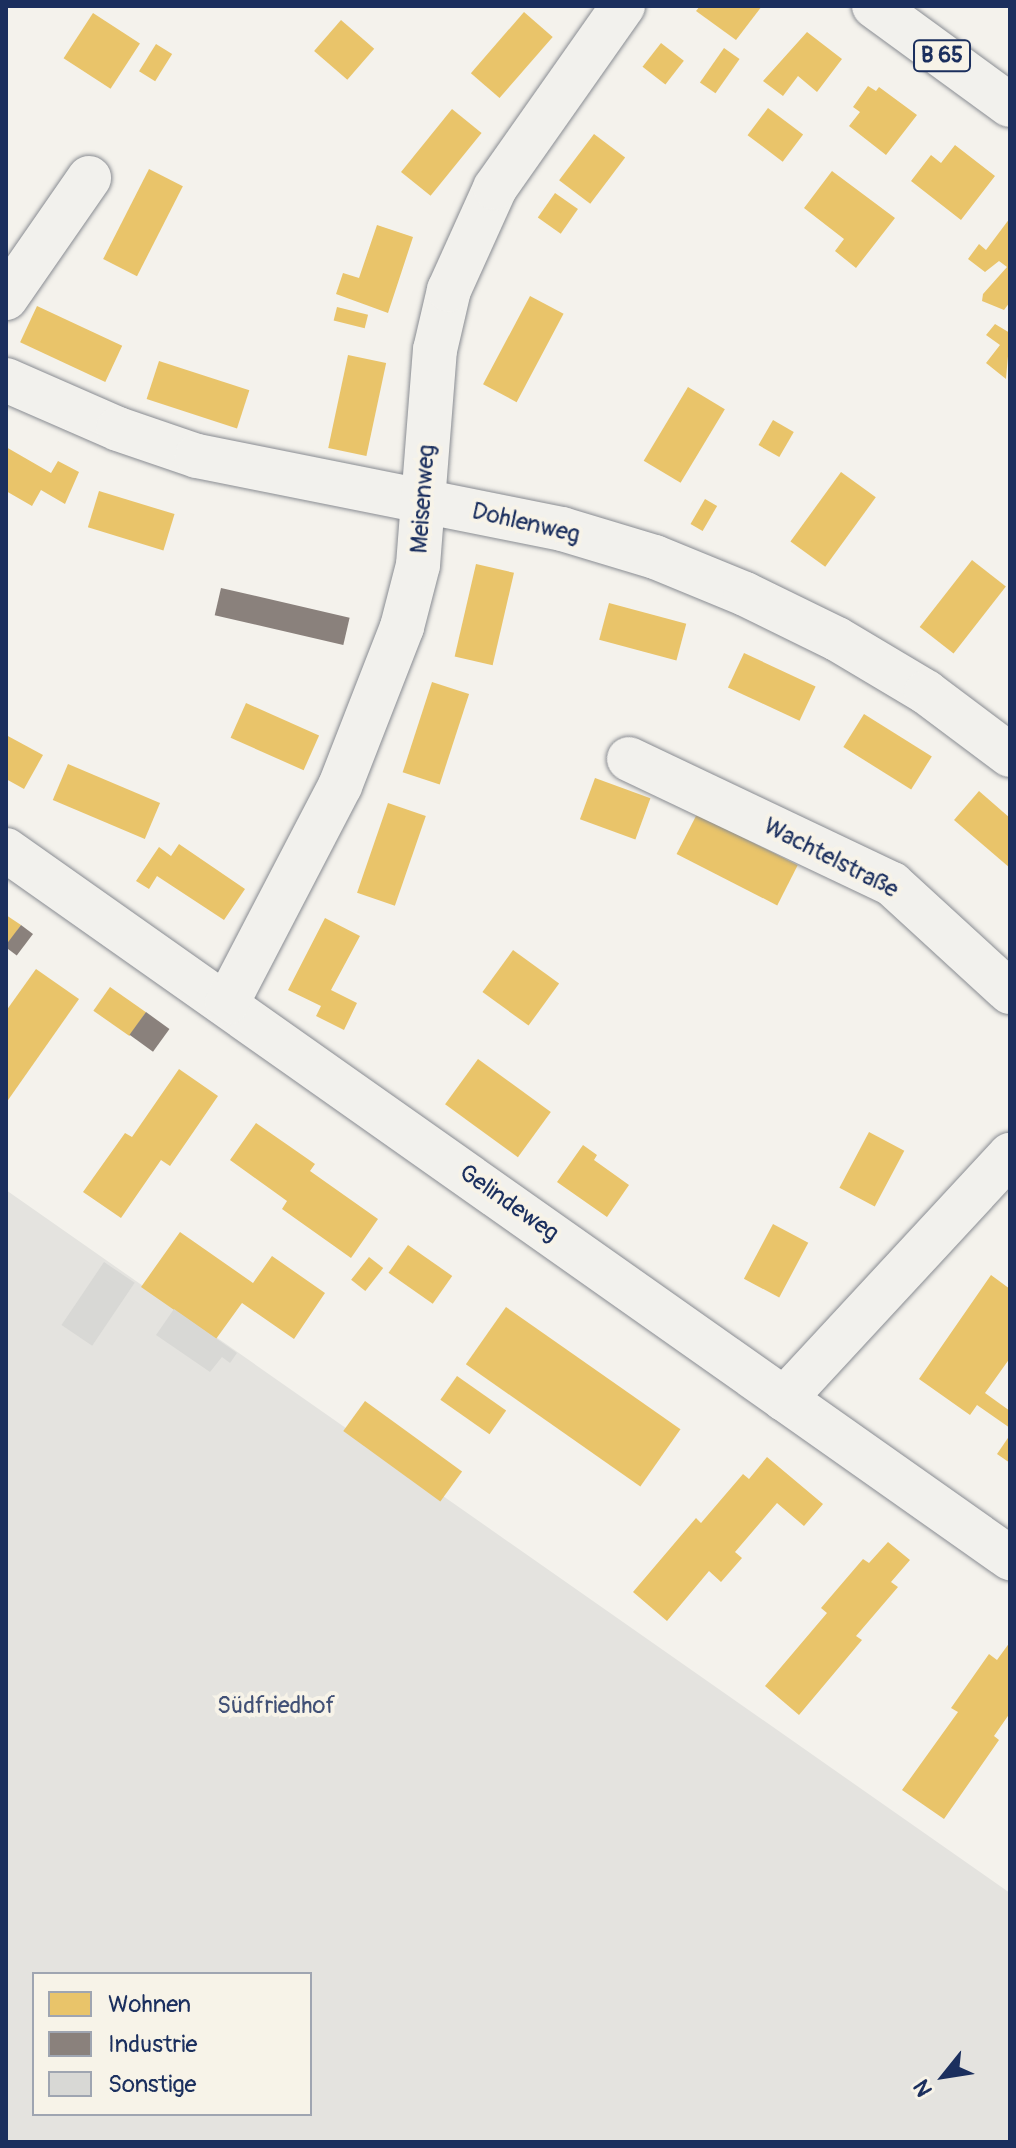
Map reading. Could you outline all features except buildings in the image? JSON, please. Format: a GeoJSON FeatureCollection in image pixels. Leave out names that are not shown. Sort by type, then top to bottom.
{"type":"FeatureCollection","features":[{"type":"Feature","properties":{"kind":"street","name":"Meisenweg"},"geometry":{"type":"LineString","coordinates":[[227,1003],[340,786],[402,627],[418,565],[435,350],[449,290],[495,188],[623,6]]}},
{"type":"Feature","properties":{"kind":"street","name":"B 65"},"geometry":{"type":"LineString","coordinates":[[874,6],[1010,105]]}},
{"type":"Feature","properties":{"kind":"street"},"geometry":{"type":"LineString","coordinates":[[6,298],[89,178]]}},
{"type":"Feature","properties":{"kind":"street","name":"Dohlenweg"},"geometry":{"type":"LineString","coordinates":[[6,380],[118,429],[197,456],[562,529],[745,594],[837,639],[926,692],[1010,755]]}},
{"type":"Feature","properties":{"kind":"street","name":"Wachtelstraße"},"geometry":{"type":"LineString","coordinates":[[629,759],[892,884],[1010,992]]}},
{"type":"Feature","properties":{"kind":"street","name":"Gelindeweg"},"geometry":{"type":"LineString","coordinates":[[6,850],[1010,1558]]}},
{"type":"Feature","properties":{"kind":"street"},"geometry":{"type":"LineString","coordinates":[[784,1399],[1010,1155]]}},
{"type":"Feature","properties":{"kind":"shaded area","name":"Südfriedhof"},"geometry":{"type":"Polygon","coordinates":[[[6,1190],[1010,1893],[1010,2142],[6,2142],[6,1190]]]}}]}
